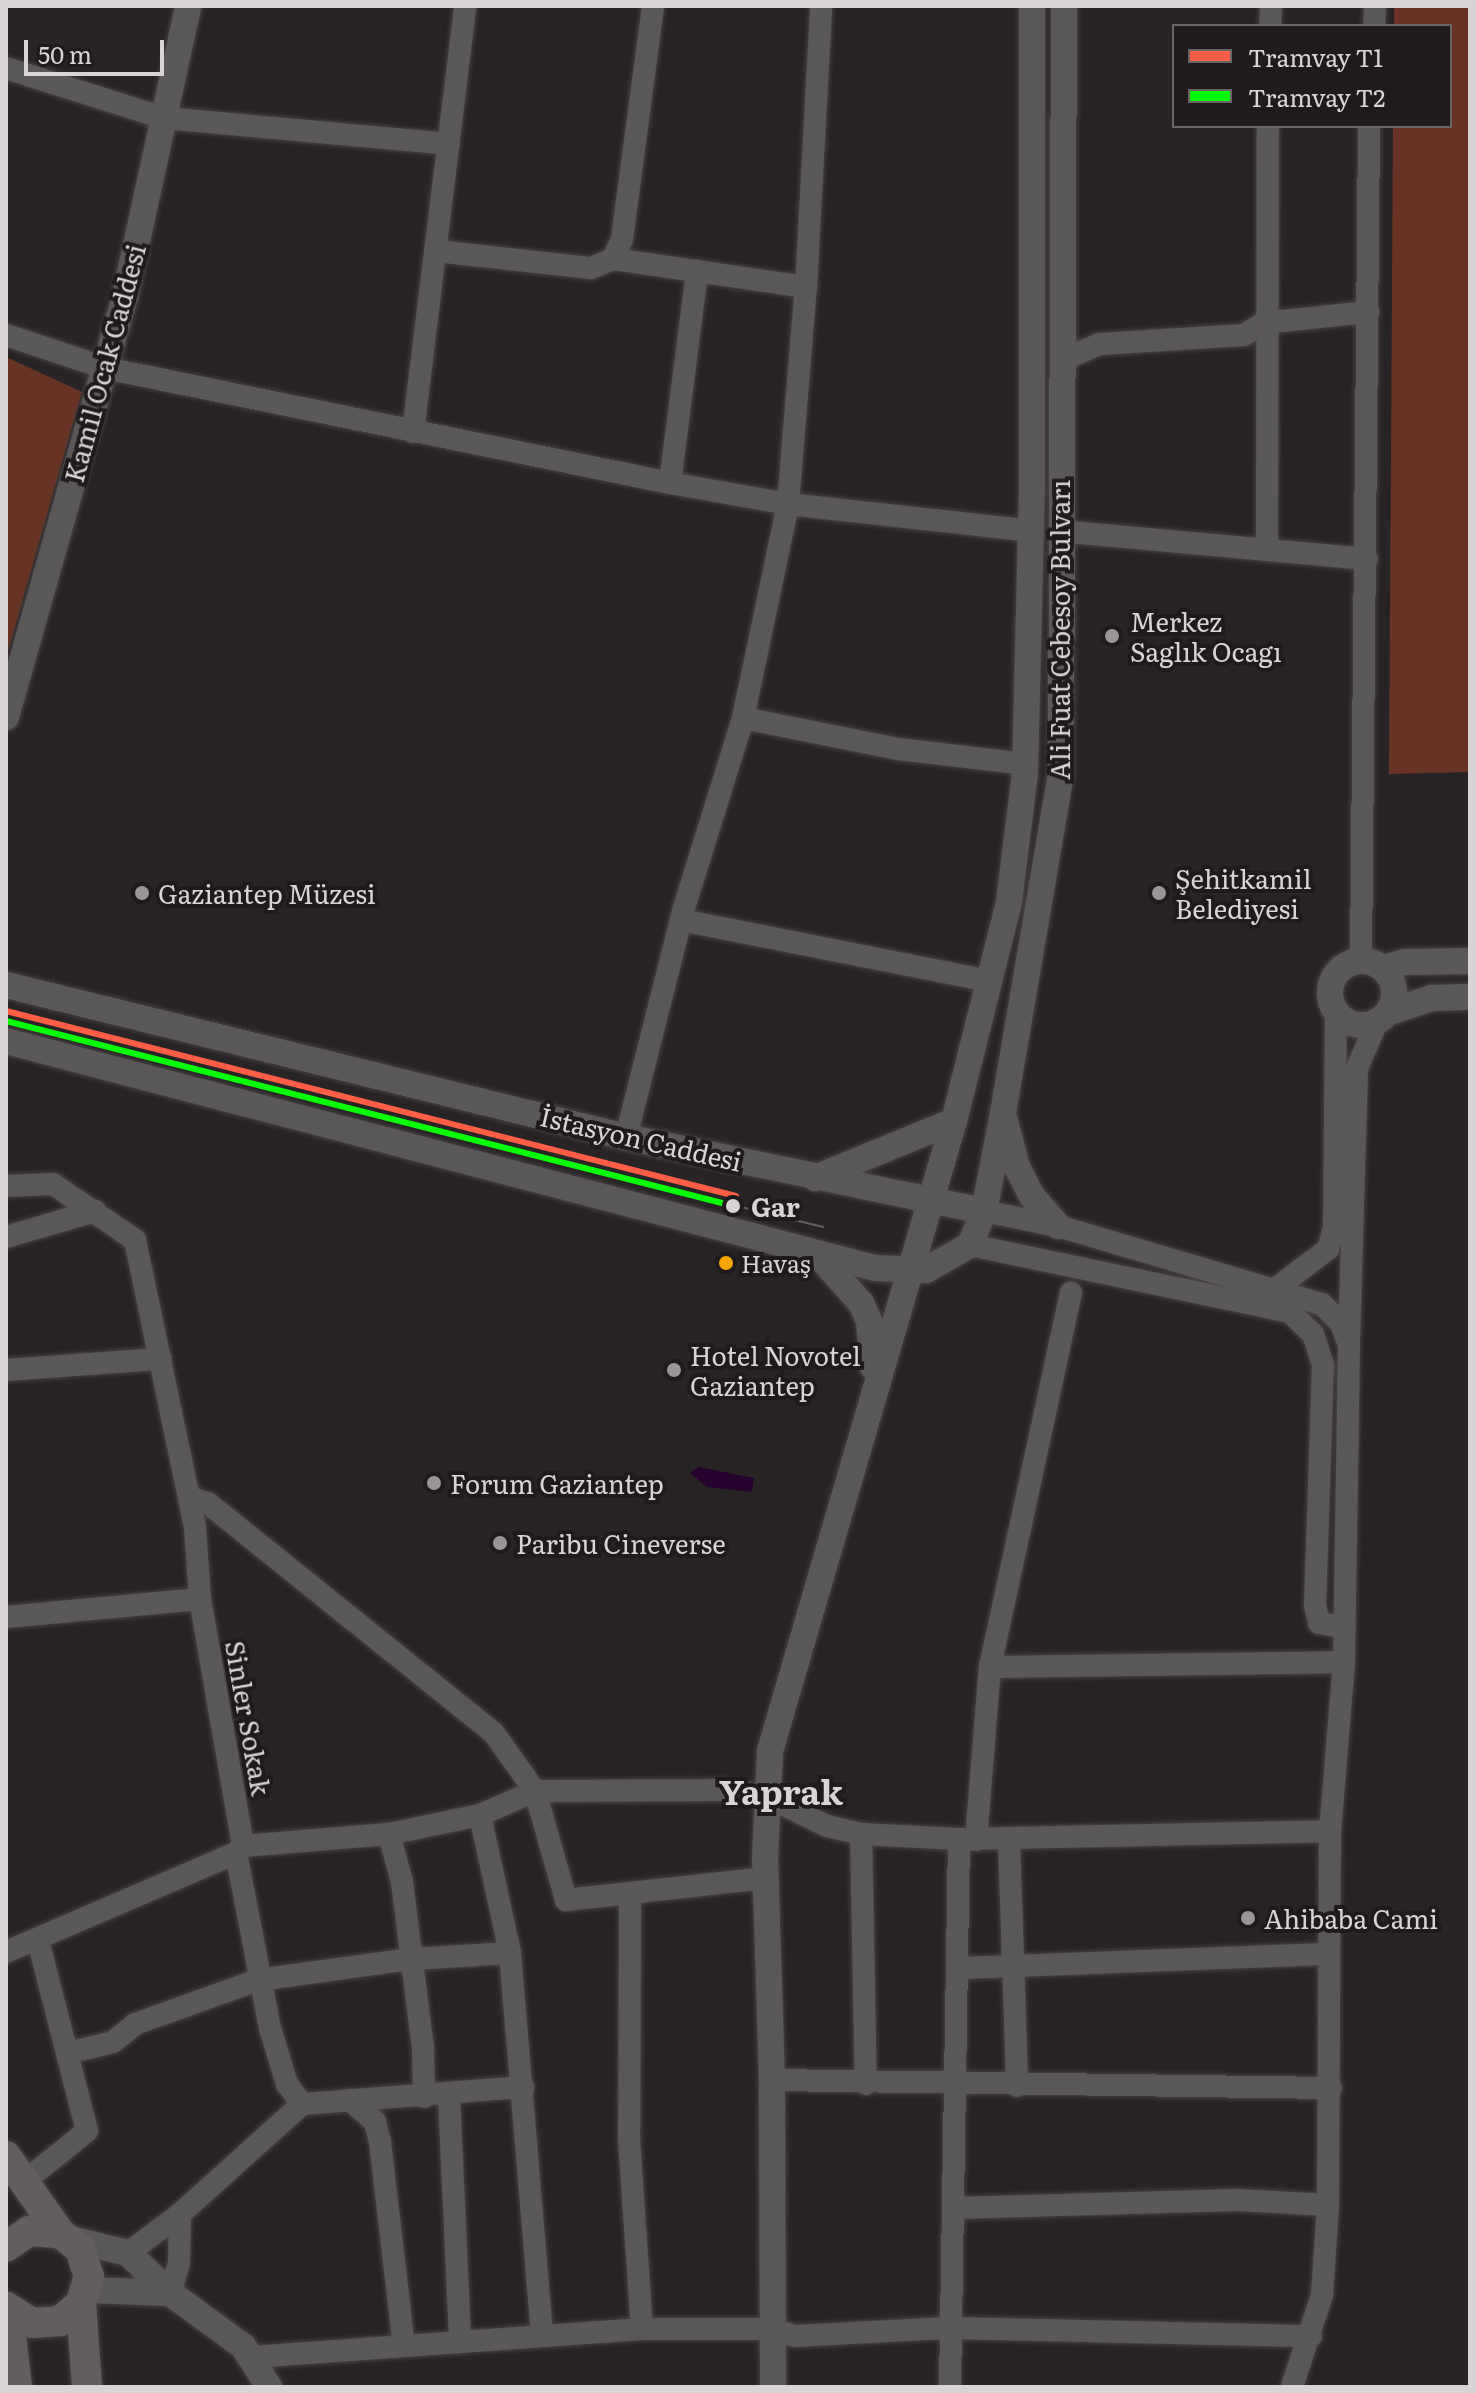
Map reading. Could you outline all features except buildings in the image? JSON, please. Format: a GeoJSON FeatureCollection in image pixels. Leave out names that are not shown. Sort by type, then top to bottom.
{"type":"FeatureCollection","features":[{"type":"Feature","properties":{"kind":"main road"},"geometry":{"type":"LineString","coordinates":[[6,2156],[86,2262],[87,2387]]}},
{"type":"Feature","properties":{"kind":"main road"},"geometry":{"type":"LineString","coordinates":[[6,2247],[29,2231],[65,2236]]}},
{"type":"Feature","properties":{"kind":"main road"},"geometry":{"type":"LineString","coordinates":[[7,2308],[32,2323],[46,2324],[72,2314],[84,2296]]}},
{"type":"Feature","properties":{"kind":"main road"},"geometry":{"type":"LineString","coordinates":[[7,2308],[17,2387]]}},
{"type":"Feature","properties":{"kind":"street","name":"Kamil Ocak Caddesi"},"geometry":{"type":"LineString","coordinates":[[6,717],[105,368],[188,6]]}},
{"type":"Feature","properties":{"kind":"street"},"geometry":{"type":"LineString","coordinates":[[413,432],[465,6]]}},
{"type":"Feature","properties":{"kind":"street"},"geometry":{"type":"LineString","coordinates":[[613,259],[622,239],[653,6]]}},
{"type":"Feature","properties":{"kind":"street"},"geometry":{"type":"LineString","coordinates":[[626,1137],[681,920],[743,718],[788,504],[806,287],[821,6]]}},
{"type":"Feature","properties":{"kind":"street"},"geometry":{"type":"LineString","coordinates":[[773,2387],[772,2080],[765,1878],[766,1796],[780,1709],[872,1394],[912,1273],[990,981],[1009,902],[1025,764],[1031,531],[1032,6]]}},
{"type":"Feature","properties":{"kind":"street","name":"Ali Fuat Cebesoy Bulvarı"},"geometry":{"type":"LineString","coordinates":[[970,1245],[984,1211],[1003,1113],[1061,774],[1059,531],[1064,359],[1064,6]]}},
{"type":"Feature","properties":{"kind":"street"},"geometry":{"type":"LineString","coordinates":[[6,68],[164,118],[449,144]]}},
{"type":"Feature","properties":{"kind":"street"},"geometry":{"type":"LineString","coordinates":[[1267,550],[1263,323],[1268,128]]}},
{"type":"Feature","properties":{"kind":"street"},"geometry":{"type":"LineString","coordinates":[[1292,2387],[1322,2295],[1328,2205],[1330,1831],[1344,1662],[1357,1068],[1394,987],[1372,964],[1367,559],[1369,128]]}},
{"type":"Feature","properties":{"kind":"street"},"geometry":{"type":"LineString","coordinates":[[436,251],[591,268],[613,259],[806,287]]}},
{"type":"Feature","properties":{"kind":"street"},"geometry":{"type":"LineString","coordinates":[[670,483],[697,271]]}},
{"type":"Feature","properties":{"kind":"street"},"geometry":{"type":"LineString","coordinates":[[1064,359],[1100,344],[1244,335],[1263,323],[1368,312]]}},
{"type":"Feature","properties":{"kind":"street"},"geometry":{"type":"LineString","coordinates":[[6,335],[105,368],[670,483],[788,504],[1031,531]]}},
{"type":"Feature","properties":{"kind":"street"},"geometry":{"type":"LineString","coordinates":[[1059,531],[1367,559]]}},
{"type":"Feature","properties":{"kind":"street"},"geometry":{"type":"LineString","coordinates":[[743,718],[898,749],[1025,764]]}},
{"type":"Feature","properties":{"kind":"street"},"geometry":{"type":"LineString","coordinates":[[681,920],[990,981]]}},
{"type":"Feature","properties":{"kind":"street"},"geometry":{"type":"LineString","coordinates":[[1275,1289],[1328,1249],[1334,1228],[1336,1013],[1331,982],[1344,966],[1470,961]]}},
{"type":"Feature","properties":{"kind":"street","name":"İstasyon Caddesi"},"geometry":{"type":"LineString","coordinates":[[6,985],[626,1137],[1058,1226],[1322,1304],[1341,1324],[1349,1345]]}},
{"type":"Feature","properties":{"kind":"street"},"geometry":{"type":"LineString","coordinates":[[1336,1013],[1355,1024],[1382,1018],[1432,998],[1470,997]]}},
{"type":"Feature","properties":{"kind":"street"},"geometry":{"type":"LineString","coordinates":[[6,1041],[811,1250],[912,1273],[944,1263],[970,1245],[1290,1312],[1313,1334],[1323,1365],[1315,1605],[1319,1623],[1345,1627]]}},
{"type":"Feature","properties":{"kind":"street"},"geometry":{"type":"LineString","coordinates":[[1003,1113],[1017,1167],[1032,1196],[1058,1226]]}},
{"type":"Feature","properties":{"kind":"street"},"geometry":{"type":"LineString","coordinates":[[815,1178],[954,1121]]}},
{"type":"Feature","properties":{"kind":"street","name":"Sinler Sokak"},"geometry":{"type":"LineString","coordinates":[[6,1186],[53,1184],[135,1240],[190,1497],[200,1599],[258,1980],[287,2084],[302,2104]]}},
{"type":"Feature","properties":{"kind":"street"},"geometry":{"type":"LineString","coordinates":[[6,1237],[95,1211]]}},
{"type":"Feature","properties":{"kind":"street"},"geometry":{"type":"LineString","coordinates":[[811,1250],[845,1281],[869,1321],[872,1394]]}},
{"type":"Feature","properties":{"kind":"street"},"geometry":{"type":"LineString","coordinates":[[950,2387],[949,2328],[960,1968],[967,1840],[990,1667],[1071,1293]]}},
{"type":"Feature","properties":{"kind":"street"},"geometry":{"type":"LineString","coordinates":[[6,1370],[161,1359]]}},
{"type":"Feature","properties":{"kind":"street"},"geometry":{"type":"LineString","coordinates":[[190,1497],[209,1504],[411,1662],[493,1732],[535,1791],[566,1900],[630,1897],[765,1878]]}},
{"type":"Feature","properties":{"kind":"street"},"geometry":{"type":"LineString","coordinates":[[6,1617],[200,1599]]}},
{"type":"Feature","properties":{"kind":"street"},"geometry":{"type":"LineString","coordinates":[[990,1667],[1344,1662]]}},
{"type":"Feature","properties":{"kind":"street"},"geometry":{"type":"LineString","coordinates":[[6,1952],[240,1850],[389,1834],[480,1815],[535,1791],[727,1790],[766,1796],[827,1826],[861,1834],[967,1840],[1330,1831]]}},
{"type":"Feature","properties":{"kind":"street"},"geometry":{"type":"LineString","coordinates":[[480,1815],[510,1953],[542,2335]]}},
{"type":"Feature","properties":{"kind":"street"},"geometry":{"type":"LineString","coordinates":[[389,1834],[412,1959],[424,2097]]}},
{"type":"Feature","properties":{"kind":"street"},"geometry":{"type":"LineString","coordinates":[[861,1834],[866,2084]]}},
{"type":"Feature","properties":{"kind":"street"},"geometry":{"type":"LineString","coordinates":[[1009,1840],[1017,2086]]}},
{"type":"Feature","properties":{"kind":"street"},"geometry":{"type":"LineString","coordinates":[[630,1897],[629,2139],[642,2329]]}},
{"type":"Feature","properties":{"kind":"street"},"geometry":{"type":"LineString","coordinates":[[24,2182],[87,2131],[38,1940]]}},
{"type":"Feature","properties":{"kind":"street"},"geometry":{"type":"LineString","coordinates":[[68,2053],[113,2042],[135,2024],[258,1980],[412,1959],[510,1953]]}},
{"type":"Feature","properties":{"kind":"street"},"geometry":{"type":"LineString","coordinates":[[960,1968],[1327,1954]]}},
{"type":"Feature","properties":{"kind":"street"},"geometry":{"type":"LineString","coordinates":[[772,2080],[866,2084],[1331,2088]]}},
{"type":"Feature","properties":{"kind":"street"},"geometry":{"type":"LineString","coordinates":[[128,2253],[180,2214],[302,2104],[449,2096],[523,2087]]}},
{"type":"Feature","properties":{"kind":"street"},"geometry":{"type":"LineString","coordinates":[[449,2096],[460,2341]]}},
{"type":"Feature","properties":{"kind":"street"},"geometry":{"type":"LineString","coordinates":[[350,2100],[375,2122],[380,2142],[404,2346]]}},
{"type":"Feature","properties":{"kind":"street"},"geometry":{"type":"LineString","coordinates":[[954,2208],[1237,2200],[1328,2205]]}},
{"type":"Feature","properties":{"kind":"street"},"geometry":{"type":"LineString","coordinates":[[170,2293],[179,2264],[180,2214]]}},
{"type":"Feature","properties":{"kind":"street"},"geometry":{"type":"LineString","coordinates":[[65,2236],[128,2253],[170,2293],[252,2357],[269,2387]]}},
{"type":"Feature","properties":{"kind":"street"},"geometry":{"type":"LineString","coordinates":[[84,2296],[170,2293]]}},
{"type":"Feature","properties":{"kind":"street"},"geometry":{"type":"LineString","coordinates":[[252,2357],[642,2329],[773,2329],[794,2336],[949,2328],[1311,2336]]}},
{"type":"Feature","properties":{"kind":"shaded area"},"geometry":{"type":"Polygon","coordinates":[[[1394,6],[1470,6],[1470,772],[1389,774],[1393,128],[1452,128],[1452,24],[1394,24],[1394,6]]]}},
{"type":"Feature","properties":{"kind":"shaded area"},"geometry":{"type":"Polygon","coordinates":[[[6,357],[82,392],[6,659],[6,357]]]}},
{"type":"Feature","properties":{"kind":"shaded area"},"geometry":{"type":"Polygon","coordinates":[[[699,1467],[754,1478],[752,1492],[707,1487],[690,1473],[699,1467]]]}},
{"type":"Feature","properties":{"kind":"tram line","name":"T1"},"geometry":{"type":"LineString","coordinates":[[6,1011],[736,1196]]}},
{"type":"Feature","properties":{"kind":"tram line","name":"T2"},"geometry":{"type":"LineString","coordinates":[[6,1021],[734,1206]]}},
{"type":"Feature","properties":{"kind":"tram line"},"geometry":{"type":"LineString","coordinates":[[733,1205],[823,1227]]}},
{"type":"Feature","properties":{"kind":"place","name":"Merkez Saglık Ocagı"},"geometry":{"type":"Point","coordinates":[1112,636]}},
{"type":"Feature","properties":{"kind":"place","name":"Gaziantep Müzesi"},"geometry":{"type":"Point","coordinates":[142,893]}},
{"type":"Feature","properties":{"kind":"place","name":"Şehitkamil Belediyesi"},"geometry":{"type":"Point","coordinates":[1159,893]}},
{"type":"Feature","properties":{"kind":"place","name":"Gar"},"geometry":{"type":"Point","coordinates":[733,1206]}},
{"type":"Feature","properties":{"kind":"place","name":"Havaş"},"geometry":{"type":"Point","coordinates":[726,1263]}},
{"type":"Feature","properties":{"kind":"place","name":"Hotel Novotel Gaziantep"},"geometry":{"type":"Point","coordinates":[674,1370]}},
{"type":"Feature","properties":{"kind":"place","name":"Forum Gaziantep"},"geometry":{"type":"Point","coordinates":[434,1483]}},
{"type":"Feature","properties":{"kind":"place","name":"Paribu Cineverse"},"geometry":{"type":"Point","coordinates":[500,1543]}},
{"type":"Feature","properties":{"kind":"place","name":"Ahibaba Cami"},"geometry":{"type":"Point","coordinates":[1248,1918]}},
{"type":"Feature","properties":{"kind":"district","name":"Yaprak"},"geometry":{"type":"Point","coordinates":[781,1791]}}]}
